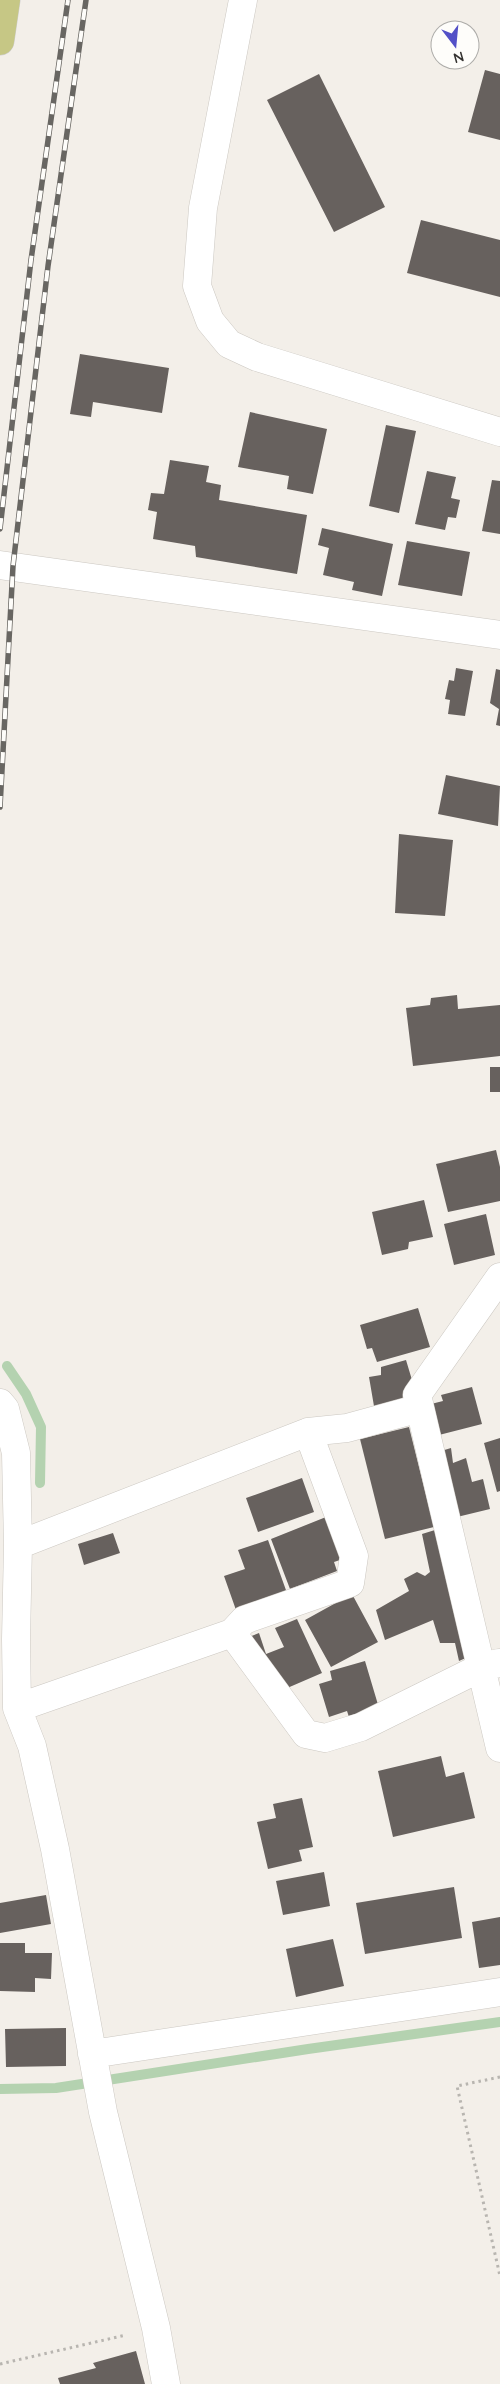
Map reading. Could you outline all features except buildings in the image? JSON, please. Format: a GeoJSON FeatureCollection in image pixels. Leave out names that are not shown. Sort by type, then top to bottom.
{"type":"FeatureCollection","features":[{"type":"Feature","properties":{"kind":"main road"},"geometry":{"type":"LineString","coordinates":[[0,39],[6,0]]}},
{"type":"Feature","properties":{"kind":"street"},"geometry":{"type":"LineString","coordinates":[[243,0],[203,208],[197,286],[210,321],[229,344],[257,356],[500,432]]}},
{"type":"Feature","properties":{"kind":"street"},"geometry":{"type":"LineString","coordinates":[[0,565],[500,635]]}},
{"type":"Feature","properties":{"kind":"street"},"geometry":{"type":"LineString","coordinates":[[500,1277],[417,1395],[491,1665],[500,1748]]}},
{"type":"Feature","properties":{"kind":"street"},"geometry":{"type":"LineString","coordinates":[[0,1403],[5,1409],[16,1453],[18,1545],[17,1708],[32,1746],[55,1849],[103,2112],[156,2328],[166,2384]]}},
{"type":"Feature","properties":{"kind":"street"},"geometry":{"type":"LineString","coordinates":[[18,1545],[308,1432],[347,1428],[420,1408]]}},
{"type":"Feature","properties":{"kind":"street"},"geometry":{"type":"LineString","coordinates":[[17,1708],[232,1633],[244,1620],[350,1583],[354,1556],[308,1432]]}},
{"type":"Feature","properties":{"kind":"street"},"geometry":{"type":"LineString","coordinates":[[232,1633],[306,1734],[325,1738],[361,1727],[491,1665]]}},
{"type":"Feature","properties":{"kind":"street"},"geometry":{"type":"LineString","coordinates":[[92,2054],[500,1992]]}},
{"type":"Feature","properties":{"kind":"path"},"geometry":{"type":"LineString","coordinates":[[500,2077],[457,2086],[500,2276]]}},
{"type":"Feature","properties":{"kind":"path"},"geometry":{"type":"LineString","coordinates":[[0,2364],[156,2328]]}},
{"type":"Feature","properties":{"kind":"waterway"},"geometry":{"type":"LineString","coordinates":[[7,1366],[26,1394],[41,1427],[40,1483]]}},
{"type":"Feature","properties":{"kind":"waterway"},"geometry":{"type":"LineString","coordinates":[[0,2089],[56,2088],[308,2049],[500,2022]]}},
{"type":"Feature","properties":{"kind":"railway"},"geometry":{"type":"LineString","coordinates":[[0,529],[31,260],[68,0]]}},
{"type":"Feature","properties":{"kind":"railway"},"geometry":{"type":"LineString","coordinates":[[0,807],[13,566],[48,266],[86,0]]}}]}
